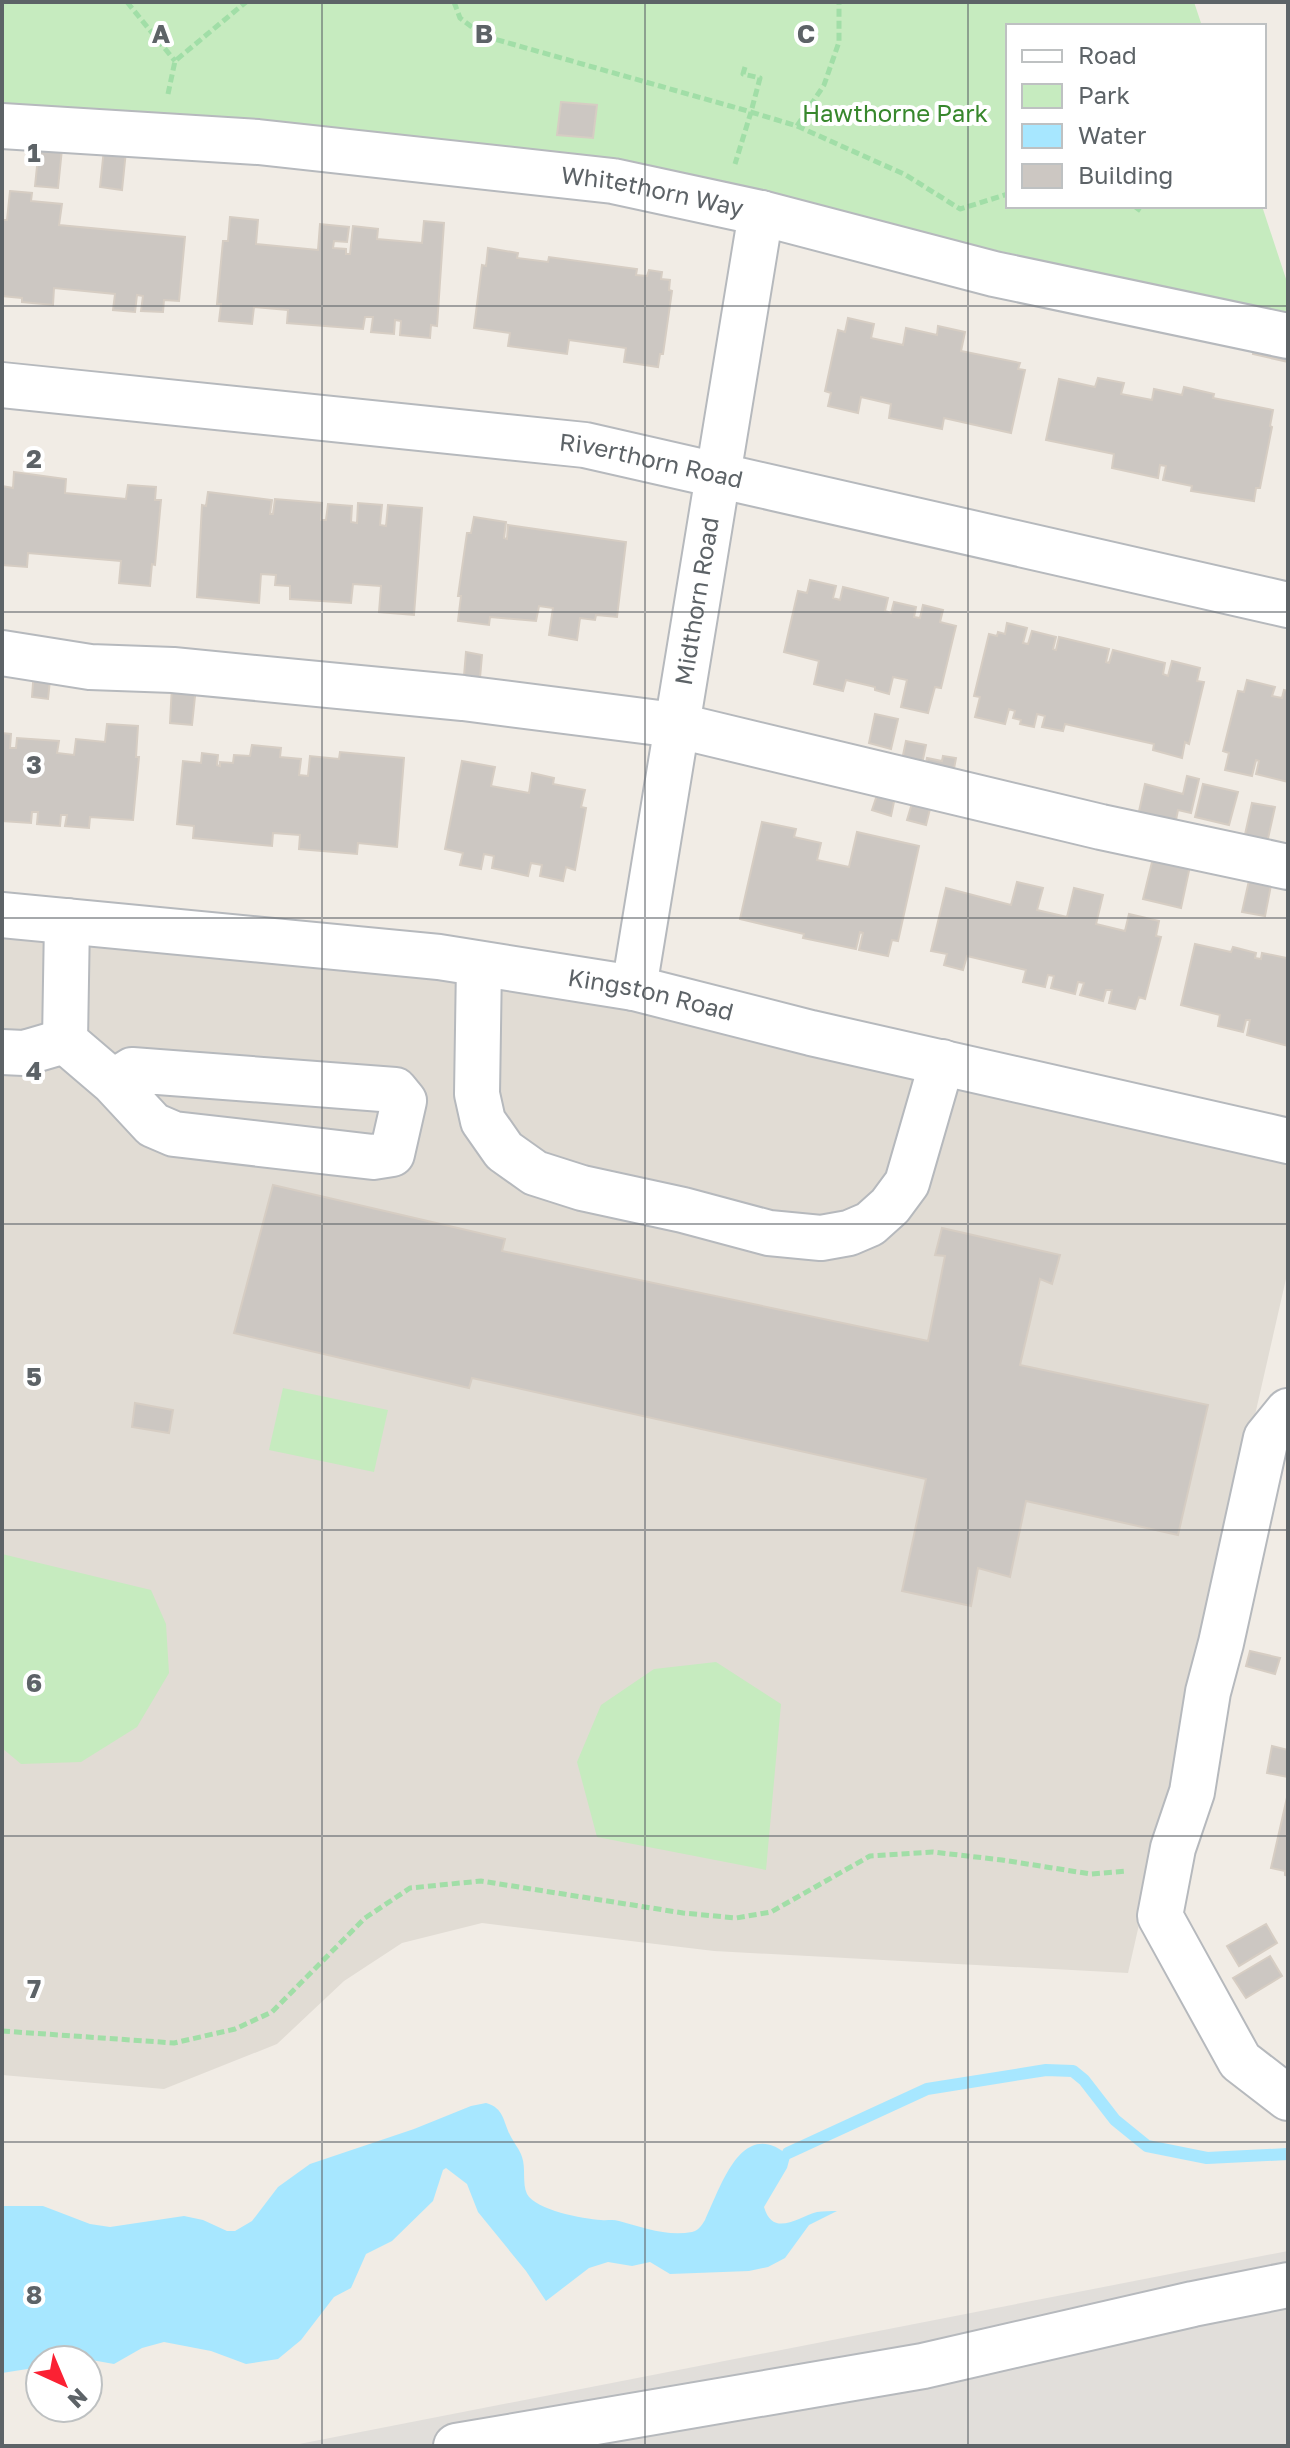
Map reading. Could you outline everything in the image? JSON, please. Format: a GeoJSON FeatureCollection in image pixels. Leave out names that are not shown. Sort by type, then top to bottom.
{"type":"FeatureCollection","features":[{"type":"Feature","properties":{"kind":"street","name":"Whitethorn Way"},"geometry":{"type":"LineString","coordinates":[[2,126],[258,142],[613,181],[742,208],[994,274],[1288,336]]}},
{"type":"Feature","properties":{"kind":"street","name":"Midthorn Road"},"geometry":{"type":"LineString","coordinates":[[634,988],[675,725],[720,474],[742,208]]}},
{"type":"Feature","properties":{"kind":"street","name":"Riverthorn Road"},"geometry":{"type":"LineString","coordinates":[[2,385],[585,445],[1288,605]]}},
{"type":"Feature","properties":{"kind":"street"},"geometry":{"type":"LineString","coordinates":[[2,653],[90,667],[173,670],[463,698],[675,725],[1086,824],[1288,867]]}},
{"type":"Feature","properties":{"kind":"street","name":"Kingston Road"},"geometry":{"type":"LineString","coordinates":[[2,915],[439,957],[634,988],[1288,1141]]}},
{"type":"Feature","properties":{"kind":"street"},"geometry":{"type":"LineString","coordinates":[[65,1041],[67,921]]}},
{"type":"Feature","properties":{"kind":"street"},"geometry":{"type":"LineString","coordinates":[[479,964],[477,1094],[483,1121],[504,1151],[535,1173],[582,1188],[769,1233],[821,1238],[849,1233],[870,1224],[890,1206],[907,1183],[942,1062]]}},
{"type":"Feature","properties":{"kind":"street"},"geometry":{"type":"LineString","coordinates":[[13,1052],[65,1041],[123,1076],[153,1125],[174,1134],[373,1157],[392,1154],[404,1101],[395,1090],[123,1076]]}},
{"type":"Feature","properties":{"kind":"street"},"geometry":{"type":"LineString","coordinates":[[1288,1411],[1266,1438],[1208,1692],[1192,1792],[1173,1848],[1160,1916],[1240,2061],[1288,2098]]}},
{"type":"Feature","properties":{"kind":"street"},"geometry":{"type":"LineString","coordinates":[[456,2446],[923,2366],[1288,2285]]}},
{"type":"Feature","properties":{"kind":"path"},"geometry":{"type":"LineString","coordinates":[[127,2],[175,61]]}},
{"type":"Feature","properties":{"kind":"path"},"geometry":{"type":"LineString","coordinates":[[158,136],[175,61],[246,2]]}},
{"type":"Feature","properties":{"kind":"path"},"geometry":{"type":"LineString","coordinates":[[454,2],[460,18],[484,36],[797,126],[906,175],[960,209],[1006,195]]}},
{"type":"Feature","properties":{"kind":"path"},"geometry":{"type":"LineString","coordinates":[[797,126],[824,85],[839,42],[839,2]]}},
{"type":"Feature","properties":{"kind":"path"},"geometry":{"type":"LineString","coordinates":[[742,208],[751,112],[760,78],[743,74],[745,67]]}},
{"type":"Feature","properties":{"kind":"path"},"geometry":{"type":"LineString","coordinates":[[1137,208],[1141,211]]}},
{"type":"Feature","properties":{"kind":"path"},"geometry":{"type":"LineString","coordinates":[[2,2031],[174,2043],[235,2029],[272,2012],[365,1918],[410,1888],[481,1881],[683,1913],[736,1918],[771,1912],[870,1856],[933,1852],[1091,1874],[1123,1872],[1173,1848]]}},
{"type":"Feature","properties":{"kind":"shaded area"},"geometry":{"type":"Polygon","coordinates":[[[2,915],[439,957],[1288,1141],[1288,1270],[1128,1973],[714,1951],[482,1923],[402,1943],[344,1981],[277,2044],[164,2089],[2,2075],[2,915]]]}},
{"type":"Feature","properties":{"kind":"shaded area"},"geometry":{"type":"Polygon","coordinates":[[[1288,2251],[1288,2446],[289,2446],[1288,2251]]]}},
{"type":"Feature","properties":{"kind":"green space","name":"Hawthorne Park"},"geometry":{"type":"Polygon","coordinates":[[[2,2],[1194,2],[1201,24],[1006,24],[1006,208],[1263,208],[1288,285],[1288,314],[637,172],[2,107],[2,2]]]}},
{"type":"Feature","properties":{"kind":"green space"},"geometry":{"type":"Polygon","coordinates":[[[283,1388],[388,1410],[374,1472],[269,1450],[283,1388]]]}},
{"type":"Feature","properties":{"kind":"green space"},"geometry":{"type":"Polygon","coordinates":[[[2,1554],[151,1590],[166,1624],[169,1673],[137,1727],[81,1762],[21,1764],[2,1748],[2,1554]]]}},
{"type":"Feature","properties":{"kind":"green space"},"geometry":{"type":"Polygon","coordinates":[[[716,1662],[781,1704],[766,1870],[597,1837],[577,1762],[601,1705],[654,1669],[716,1662]]]}},
{"type":"Feature","properties":{"kind":"water"},"geometry":{"type":"Polygon","coordinates":[[[486,2103],[500,2112],[521,2154],[527,2194],[540,2205],[561,2213],[617,2220],[664,2232],[692,2232],[705,2220],[726,2174],[736,2160],[746,2149],[759,2144],[773,2146],[790,2157],[787,2168],[764,2207],[773,2222],[787,2223],[817,2212],[837,2211],[809,2225],[785,2258],[768,2267],[749,2271],[670,2274],[650,2262],[632,2266],[608,2262],[589,2268],[546,2301],[478,2212],[467,2184],[446,2168],[433,2201],[392,2241],[366,2254],[351,2288],[334,2297],[301,2340],[278,2359],[246,2364],[211,2351],[164,2342],[142,2348],[114,2364],[104,2362],[104,2344],[24,2344],[24,2370],[2,2373],[2,2206],[43,2206],[90,2224],[110,2227],[184,2216],[235,2231],[252,2221],[278,2187],[310,2164],[486,2103]]]}},
{"type":"Feature","properties":{"kind":"building"},"geometry":{"type":"Polygon","coordinates":[[[561,102],[597,105],[593,138],[557,135],[561,102]]]}},
{"type":"Feature","properties":{"kind":"building"},"geometry":{"type":"Polygon","coordinates":[[[39,147],[62,149],[58,188],[35,186],[39,147]]]}},
{"type":"Feature","properties":{"kind":"building"},"geometry":{"type":"Polygon","coordinates":[[[104,149],[126,151],[122,190],[100,187],[104,149]]]}},
{"type":"Feature","properties":{"kind":"building"},"geometry":{"type":"Polygon","coordinates":[[[10,191],[32,193],[31,201],[62,204],[59,225],[185,237],[179,301],[164,300],[163,312],[141,311],[143,296],[137,295],[135,312],[113,310],[115,294],[54,288],[53,305],[22,302],[22,298],[2,296],[2,220],[7,220],[10,191]]]}},
{"type":"Feature","properties":{"kind":"building"},"geometry":{"type":"Polygon","coordinates":[[[230,217],[258,220],[256,244],[318,250],[320,224],[349,227],[347,242],[334,241],[333,248],[346,249],[346,254],[350,254],[353,226],[378,229],[377,239],[422,243],[424,221],[444,223],[437,326],[431,325],[430,338],[400,335],[401,321],[395,320],[394,334],[371,332],[373,317],[365,317],[363,329],[287,323],[288,310],[254,307],[252,324],[219,321],[221,304],[217,304],[223,241],[228,241],[230,217]]]}},
{"type":"Feature","properties":{"kind":"building"},"geometry":{"type":"Polygon","coordinates":[[[488,248],[518,253],[517,258],[548,262],[549,257],[637,269],[636,275],[647,276],[649,270],[662,272],[661,279],[670,280],[669,290],[672,291],[663,354],[660,354],[658,367],[624,362],[626,348],[569,340],[567,354],[508,346],[510,333],[474,328],[482,265],[486,266],[488,248]]]}},
{"type":"Feature","properties":{"kind":"building"},"geometry":{"type":"Polygon","coordinates":[[[848,318],[874,324],[871,338],[903,345],[906,328],[937,335],[938,326],[965,332],[961,351],[1020,363],[1018,369],[1025,370],[1011,433],[944,418],[942,429],[889,418],[891,404],[861,397],[858,413],[828,406],[831,393],[825,391],[838,330],[845,332],[848,318]]]}},
{"type":"Feature","properties":{"kind":"building"},"geometry":{"type":"Polygon","coordinates":[[[1255,340],[1288,347],[1288,362],[1253,354],[1255,340]]]}},
{"type":"Feature","properties":{"kind":"building"},"geometry":{"type":"Polygon","coordinates":[[[1098,378],[1124,383],[1121,394],[1152,400],[1154,389],[1182,395],[1184,387],[1214,394],[1213,398],[1273,410],[1260,488],[1256,488],[1254,501],[1191,491],[1192,486],[1163,480],[1166,466],[1160,465],[1158,478],[1112,468],[1114,454],[1046,440],[1059,379],[1095,387],[1098,378]]]}},
{"type":"Feature","properties":{"kind":"building"},"geometry":{"type":"Polygon","coordinates":[[[14,472],[66,479],[65,493],[126,499],[128,485],[156,487],[155,500],[161,500],[150,586],[119,583],[121,561],[28,553],[27,567],[2,565],[2,486],[13,488],[14,472]]]}},
{"type":"Feature","properties":{"kind":"building"},"geometry":{"type":"Polygon","coordinates":[[[208,492],[272,500],[270,514],[273,514],[275,499],[322,503],[321,520],[326,520],[328,504],[352,506],[351,522],[357,523],[358,503],[382,505],[380,525],[386,526],[388,505],[422,508],[414,615],[379,612],[381,586],[353,584],[351,603],[290,599],[290,586],[275,585],[276,575],[261,574],[259,603],[197,597],[202,505],[206,506],[208,492]]]}},
{"type":"Feature","properties":{"kind":"building"},"geometry":{"type":"Polygon","coordinates":[[[474,517],[506,522],[504,538],[507,539],[508,525],[626,542],[617,617],[596,615],[595,620],[580,618],[577,640],[549,635],[553,608],[539,606],[536,621],[490,617],[489,625],[458,621],[461,596],[458,596],[467,533],[471,533],[474,517]]]}},
{"type":"Feature","properties":{"kind":"building"},"geometry":{"type":"Polygon","coordinates":[[[810,580],[836,586],[833,598],[840,600],[843,587],[888,598],[885,611],[891,613],[894,602],[916,607],[914,617],[920,618],[923,605],[943,610],[940,622],[956,626],[941,688],[935,687],[928,713],[901,707],[907,680],[893,677],[889,694],[846,680],[843,691],[814,684],[819,661],[784,652],[798,591],[807,593],[810,580]]]}},
{"type":"Feature","properties":{"kind":"building"},"geometry":{"type":"Polygon","coordinates":[[[1007,623],[1027,628],[1023,643],[1028,644],[1032,631],[1056,637],[1053,649],[1056,650],[1059,637],[1109,649],[1106,662],[1109,663],[1113,650],[1165,663],[1163,674],[1168,676],[1172,661],[1200,668],[1197,681],[1204,682],[1189,744],[1185,742],[1182,758],[1153,750],[1154,744],[1065,724],[1063,731],[1042,727],[1045,716],[1037,714],[1034,727],[1020,724],[1021,720],[1013,718],[1015,711],[1009,709],[1005,724],[975,717],[980,697],[974,696],[989,634],[1005,634],[1007,623]]]}},
{"type":"Feature","properties":{"kind":"building"},"geometry":{"type":"Polygon","coordinates":[[[466,652],[482,655],[480,678],[464,676],[466,652]]]}},
{"type":"Feature","properties":{"kind":"building"},"geometry":{"type":"Polygon","coordinates":[[[34,670],[51,671],[48,699],[32,697],[34,670]]]}},
{"type":"Feature","properties":{"kind":"building"},"geometry":{"type":"Polygon","coordinates":[[[1247,680],[1275,687],[1272,696],[1282,698],[1284,690],[1288,691],[1288,782],[1256,774],[1259,761],[1256,760],[1252,776],[1225,770],[1229,753],[1223,751],[1238,691],[1244,692],[1247,680]]]}},
{"type":"Feature","properties":{"kind":"building"},"geometry":{"type":"Polygon","coordinates":[[[172,685],[196,687],[192,725],[170,723],[172,685]]]}},
{"type":"Feature","properties":{"kind":"building"},"geometry":{"type":"Polygon","coordinates":[[[875,714],[898,719],[891,749],[869,743],[875,714]]]}},
{"type":"Feature","properties":{"kind":"building"},"geometry":{"type":"Polygon","coordinates":[[[107,724],[138,726],[136,757],[139,757],[133,820],[90,817],[89,828],[65,826],[67,815],[61,815],[60,826],[37,824],[38,812],[32,812],[31,823],[2,821],[2,733],[11,734],[10,748],[16,748],[17,738],[59,741],[57,753],[74,755],[76,739],[105,742],[107,724]]]}},
{"type":"Feature","properties":{"kind":"building"},"geometry":{"type":"Polygon","coordinates":[[[906,741],[926,745],[922,764],[902,760],[906,741]]]}},
{"type":"Feature","properties":{"kind":"building"},"geometry":{"type":"Polygon","coordinates":[[[252,745],[281,748],[280,757],[301,759],[299,775],[308,776],[310,756],[339,759],[340,752],[404,758],[397,847],[358,843],[357,854],[299,849],[300,835],[273,833],[272,846],[193,838],[194,826],[177,824],[183,761],[201,763],[202,753],[218,755],[217,765],[220,766],[220,762],[233,763],[234,755],[250,756],[252,745]]]}},
{"type":"Feature","properties":{"kind":"building"},"geometry":{"type":"Polygon","coordinates":[[[943,756],[956,758],[953,774],[925,769],[927,758],[942,761],[943,756]]]}},
{"type":"Feature","properties":{"kind":"building"},"geometry":{"type":"Polygon","coordinates":[[[462,761],[495,767],[491,786],[529,793],[532,773],[554,778],[553,784],[585,790],[581,807],[586,808],[575,870],[566,867],[563,881],[540,876],[542,865],[531,863],[528,876],[492,868],[494,856],[484,854],[481,869],[460,865],[463,853],[445,849],[462,761]]]}},
{"type":"Feature","properties":{"kind":"building"},"geometry":{"type":"Polygon","coordinates":[[[1187,776],[1199,779],[1191,813],[1178,810],[1175,825],[1138,816],[1145,784],[1183,794],[1187,776]]]}},
{"type":"Feature","properties":{"kind":"building"},"geometry":{"type":"Polygon","coordinates":[[[1203,784],[1238,792],[1229,825],[1195,817],[1203,784]]]}},
{"type":"Feature","properties":{"kind":"building"},"geometry":{"type":"Polygon","coordinates":[[[878,792],[895,797],[891,816],[872,810],[878,792]]]}},
{"type":"Feature","properties":{"kind":"building"},"geometry":{"type":"Polygon","coordinates":[[[913,800],[931,805],[926,825],[907,820],[913,800]]]}},
{"type":"Feature","properties":{"kind":"building"},"geometry":{"type":"Polygon","coordinates":[[[1252,803],[1275,807],[1267,843],[1244,839],[1252,803]]]}},
{"type":"Feature","properties":{"kind":"building"},"geometry":{"type":"Polygon","coordinates":[[[762,822],[796,829],[794,837],[821,843],[817,860],[849,867],[857,832],[919,846],[898,941],[892,940],[888,956],[859,950],[863,933],[860,932],[856,949],[803,938],[804,934],[740,919],[762,822]]]}},
{"type":"Feature","properties":{"kind":"building"},"geometry":{"type":"Polygon","coordinates":[[[1153,858],[1190,866],[1181,908],[1143,899],[1153,858]]]}},
{"type":"Feature","properties":{"kind":"building"},"geometry":{"type":"Polygon","coordinates":[[[1250,876],[1272,880],[1265,916],[1242,912],[1250,876]]]}},
{"type":"Feature","properties":{"kind":"building"},"geometry":{"type":"Polygon","coordinates":[[[1017,882],[1043,888],[1037,910],[1067,917],[1074,888],[1103,895],[1096,924],[1125,931],[1129,914],[1159,921],[1156,936],[1161,937],[1145,999],[1139,997],[1135,1009],[1109,1003],[1112,990],[1106,990],[1103,1001],[1080,995],[1084,983],[1078,982],[1075,994],[1051,988],[1054,976],[1048,975],[1045,987],[1023,982],[1026,970],[967,956],[963,970],[944,965],[947,954],[931,951],[946,888],[1011,905],[1017,882]]]}},
{"type":"Feature","properties":{"kind":"building"},"geometry":{"type":"Polygon","coordinates":[[[1195,944],[1231,952],[1233,947],[1256,953],[1255,958],[1261,959],[1262,953],[1287,958],[1288,1046],[1247,1035],[1250,1020],[1246,1020],[1243,1032],[1218,1026],[1220,1015],[1181,1005],[1195,944]]]}},
{"type":"Feature","properties":{"kind":"building"},"geometry":{"type":"Polygon","coordinates":[[[273,1185],[505,1239],[502,1251],[928,1341],[945,1256],[935,1255],[942,1228],[1060,1255],[1052,1284],[1040,1279],[1020,1365],[1208,1405],[1178,1535],[1026,1501],[1010,1577],[978,1568],[971,1606],[902,1591],[926,1479],[472,1378],[469,1388],[234,1333],[273,1185]]]}},
{"type":"Feature","properties":{"kind":"building"},"geometry":{"type":"Polygon","coordinates":[[[135,1403],[173,1410],[169,1433],[132,1427],[135,1403]]]}},
{"type":"Feature","properties":{"kind":"building"},"geometry":{"type":"Polygon","coordinates":[[[1250,1651],[1280,1658],[1275,1674],[1246,1666],[1250,1651]]]}},
{"type":"Feature","properties":{"kind":"building"},"geometry":{"type":"Polygon","coordinates":[[[1272,1746],[1288,1750],[1288,1777],[1267,1773],[1272,1746]]]}},
{"type":"Feature","properties":{"kind":"building"},"geometry":{"type":"Polygon","coordinates":[[[1288,1793],[1288,1876],[1285,1871],[1271,1868],[1288,1793]]]}},
{"type":"Feature","properties":{"kind":"building"},"geometry":{"type":"Polygon","coordinates":[[[1266,1924],[1277,1943],[1239,1966],[1227,1946],[1266,1924]]]}},
{"type":"Feature","properties":{"kind":"building"},"geometry":{"type":"Polygon","coordinates":[[[1270,1956],[1282,1976],[1246,1998],[1233,1978],[1270,1956]]]}},
{"type":"Feature","properties":{"kind":"waterway"},"geometry":{"type":"LineString","coordinates":[[788,2153],[927,2089],[1046,2070],[1073,2071],[1084,2080],[1115,2120],[1147,2146],[1207,2158],[1288,2154]]}}]}
